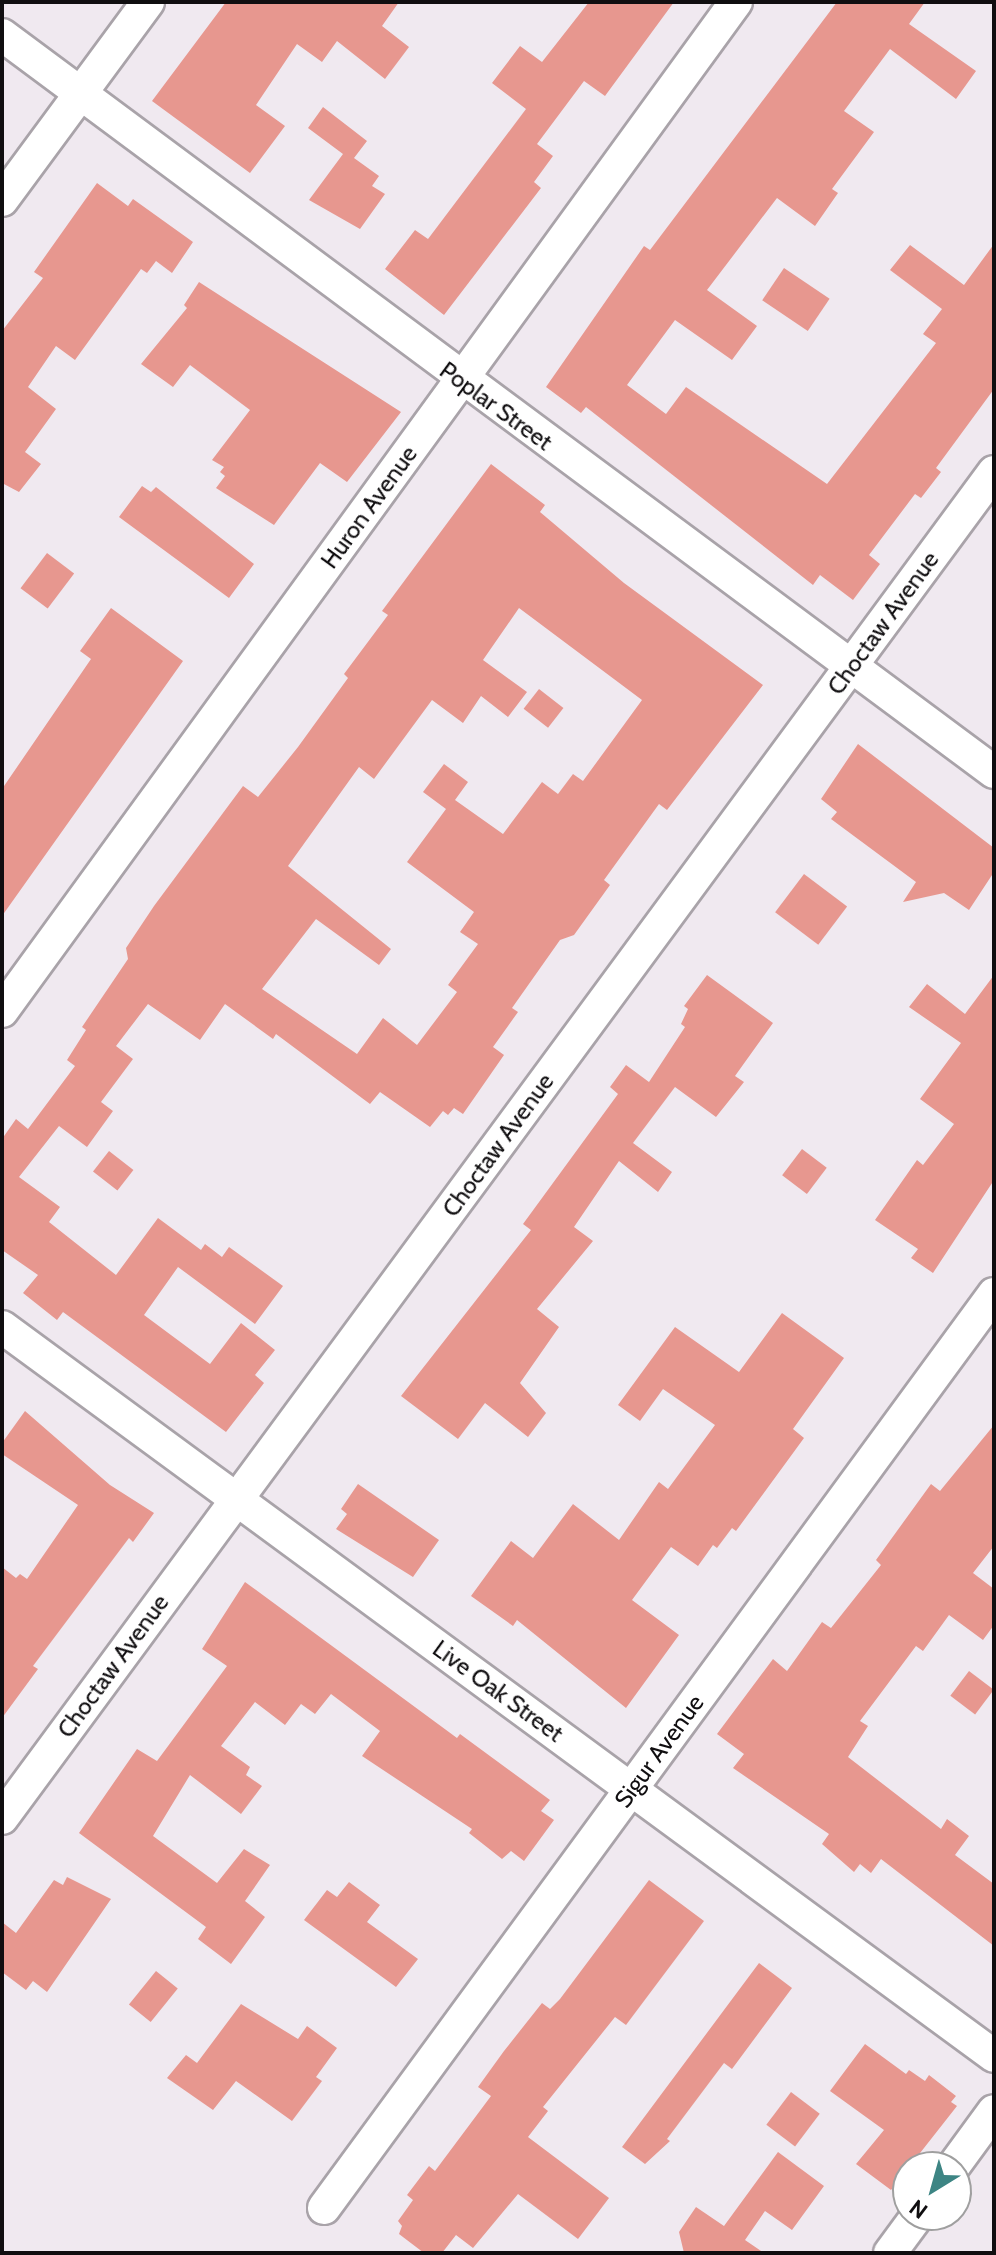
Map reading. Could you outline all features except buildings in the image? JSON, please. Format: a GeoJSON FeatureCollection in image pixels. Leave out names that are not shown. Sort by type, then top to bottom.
{"type":"FeatureCollection","features":[{"type":"Feature","properties":{"kind":"street"},"geometry":{"type":"LineString","coordinates":[[2,200],[148,2]]}},
{"type":"Feature","properties":{"kind":"street","name":"Huron Avenue"},"geometry":{"type":"LineString","coordinates":[[2,1011],[736,2]]}},
{"type":"Feature","properties":{"kind":"street","name":"Poplar Street"},"geometry":{"type":"LineString","coordinates":[[2,35],[461,381],[994,772]]}},
{"type":"Feature","properties":{"kind":"street","name":"Choctaw Avenue"},"geometry":{"type":"LineString","coordinates":[[2,1818],[994,472]]}},
{"type":"Feature","properties":{"kind":"street","name":"Sigur Avenue"},"geometry":{"type":"LineString","coordinates":[[324,2208],[994,1294]]}},
{"type":"Feature","properties":{"kind":"street","name":"Live Oak Street"},"geometry":{"type":"LineString","coordinates":[[2,1327],[994,2056]]}},
{"type":"Feature","properties":{"kind":"street"},"geometry":{"type":"LineString","coordinates":[[965,2151],[994,2111]]}},
{"type":"Feature","properties":{"kind":"street"},"geometry":{"type":"LineString","coordinates":[[890,2253],[906,2231]]}}]}
